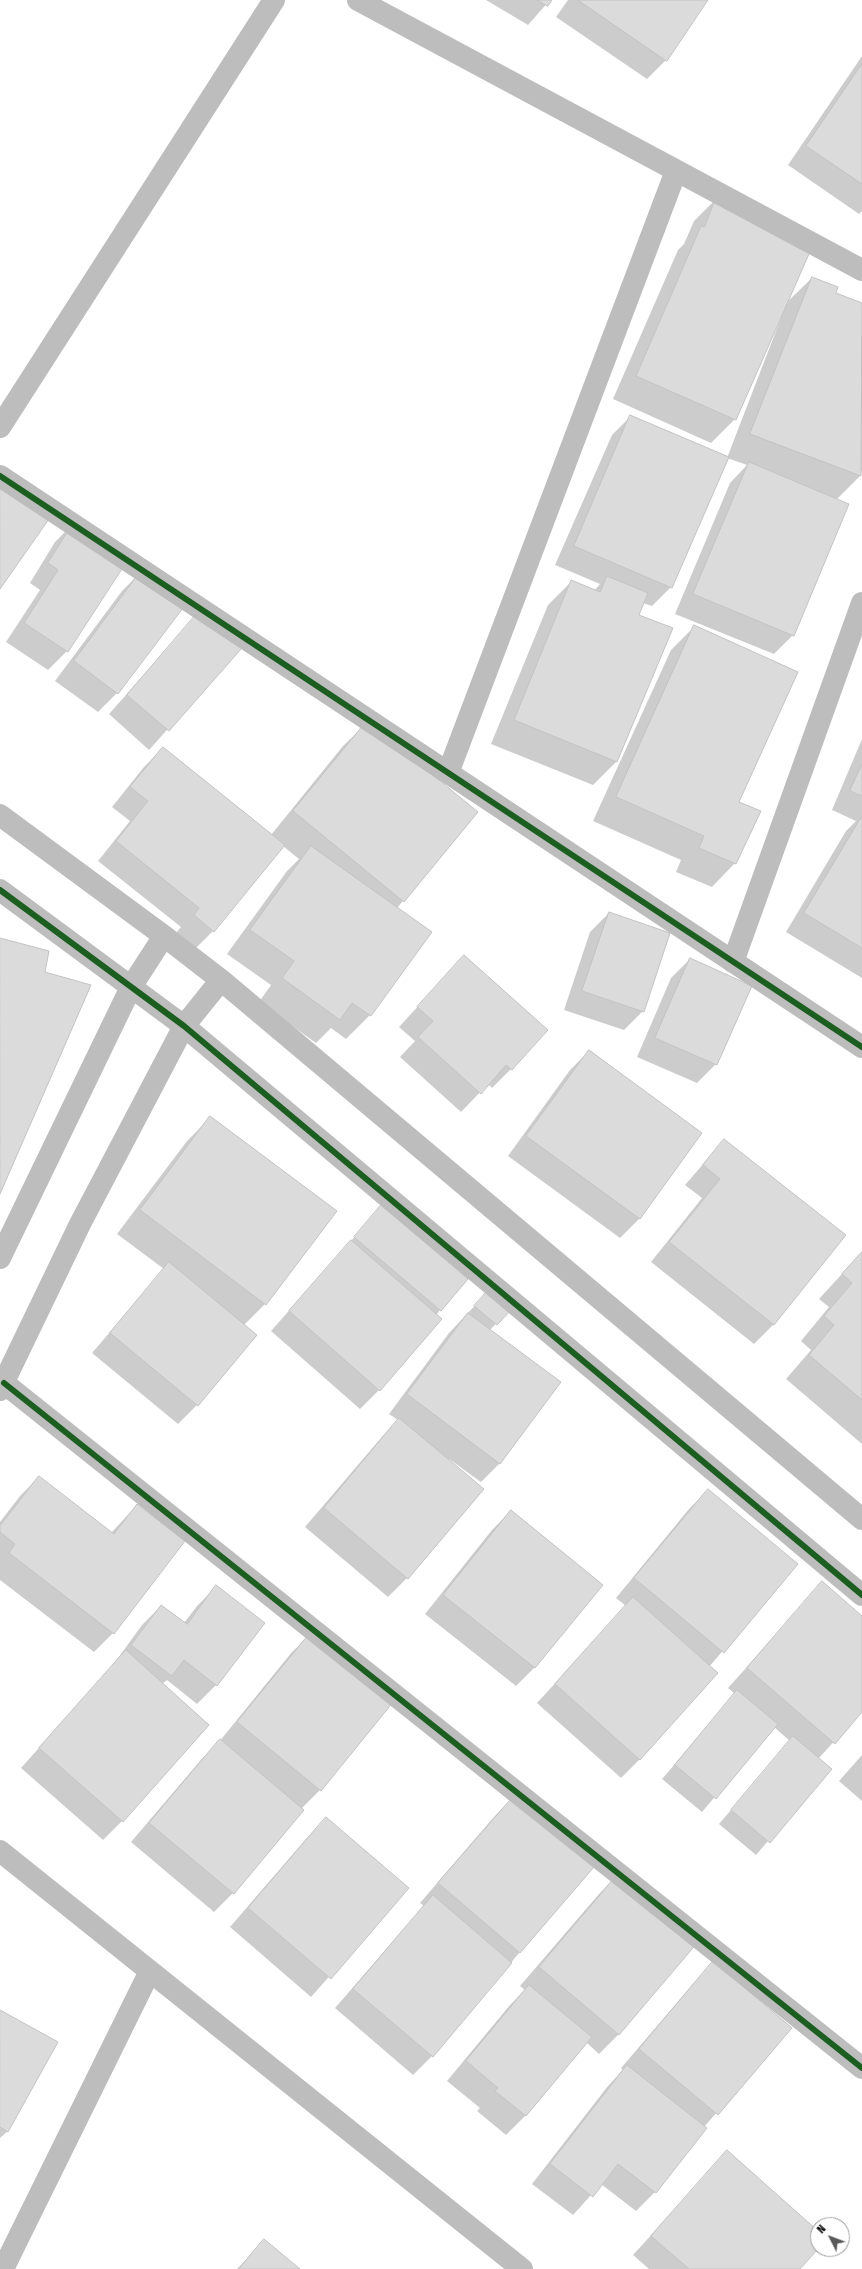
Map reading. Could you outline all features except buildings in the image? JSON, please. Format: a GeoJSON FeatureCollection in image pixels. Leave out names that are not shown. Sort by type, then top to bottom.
{"type":"FeatureCollection","features":[{"type":"Feature","properties":{"kind":"street"},"geometry":{"type":"LineString","coordinates":[[0,427],[274,0]]}},
{"type":"Feature","properties":{"kind":"street"},"geometry":{"type":"LineString","coordinates":[[358,0],[862,270]]}},
{"type":"Feature","properties":{"kind":"street"},"geometry":{"type":"LineString","coordinates":[[448,773],[676,170]]}},
{"type":"Feature","properties":{"kind":"street"},"geometry":{"type":"LineString","coordinates":[[0,476],[862,1047]]}},
{"type":"Feature","properties":{"kind":"street"},"geometry":{"type":"LineString","coordinates":[[733,962],[862,603]]}},
{"type":"Feature","properties":{"kind":"street"},"geometry":{"type":"LineString","coordinates":[[0,815],[164,936],[220,980],[862,1519]]}},
{"type":"Feature","properties":{"kind":"street"},"geometry":{"type":"LineString","coordinates":[[0,890],[184,1026],[862,1595]]}},
{"type":"Feature","properties":{"kind":"street"},"geometry":{"type":"LineString","coordinates":[[0,1258],[131,986],[164,936]]}},
{"type":"Feature","properties":{"kind":"street"},"geometry":{"type":"LineString","coordinates":[[220,980],[184,1026],[80,1224],[2,1386],[862,2068]]}},
{"type":"Feature","properties":{"kind":"street"},"geometry":{"type":"LineString","coordinates":[[0,1851],[522,2269]]}},
{"type":"Feature","properties":{"kind":"street"},"geometry":{"type":"LineString","coordinates":[[4,2269],[150,1971]]}},
{"type":"Feature","properties":{"kind":"cycle path"},"geometry":{"type":"LineString","coordinates":[[0,476],[862,1047]]}},
{"type":"Feature","properties":{"kind":"cycle path"},"geometry":{"type":"LineString","coordinates":[[0,890],[184,1026],[862,1595]]}},
{"type":"Feature","properties":{"kind":"cycle path"},"geometry":{"type":"LineString","coordinates":[[4,1383],[862,2068]]}}]}
